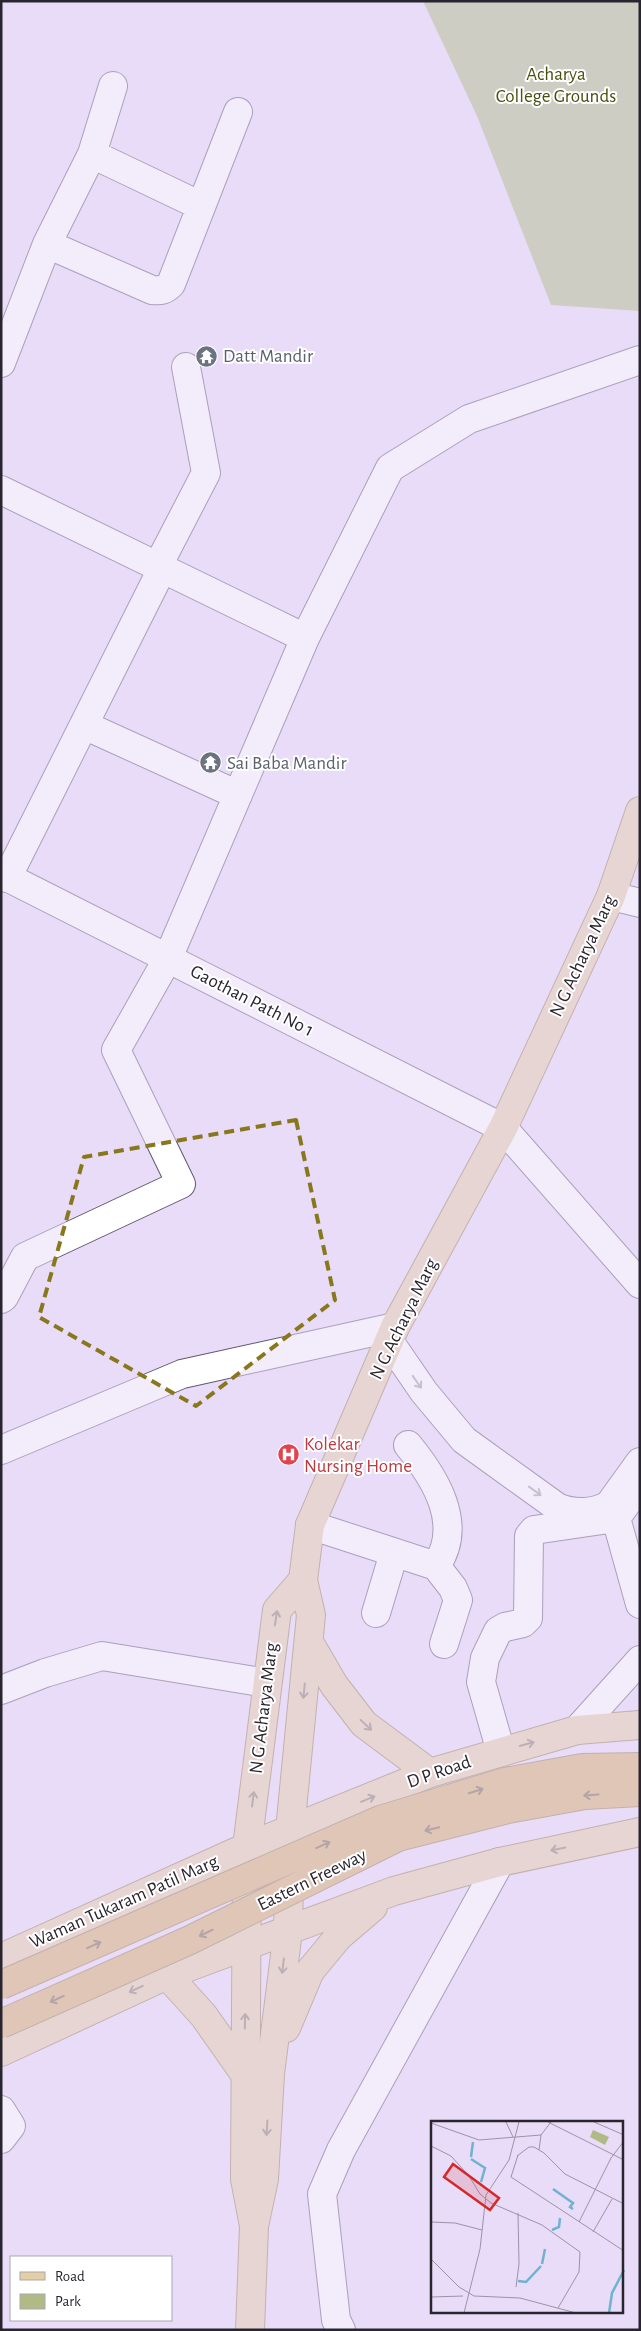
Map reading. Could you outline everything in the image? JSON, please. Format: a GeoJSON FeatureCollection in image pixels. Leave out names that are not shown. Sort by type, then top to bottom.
{"type":"FeatureCollection","features":[{"type":"Feature","properties":{"kind":"highway","name":"Eastern Freeway"},"geometry":{"type":"LineString","coordinates":[[1,1985],[380,1820],[505,1782],[582,1768],[640,1767]]}},
{"type":"Feature","properties":{"kind":"highway","name":"Eastern Freeway"},"geometry":{"type":"LineString","coordinates":[[1,2024],[190,1940],[398,1837],[508,1809],[585,1796],[640,1792]]}},
{"type":"Feature","properties":{"kind":"main road","name":"N G Acharya Marg"},"geometry":{"type":"LineString","coordinates":[[257,2074],[246,1946],[247,1847],[277,1610],[303,1580],[310,1525],[392,1334],[503,1128],[611,896],[640,811]]}},
{"type":"Feature","properties":{"kind":"main road"},"geometry":{"type":"LineString","coordinates":[[250,2330],[254,2226],[264,2179],[257,2074],[288,1932],[290,1830],[311,1615],[303,1580]]}},
{"type":"Feature","properties":{"kind":"main road"},"geometry":{"type":"LineString","coordinates":[[309,1642],[334,1685],[364,1724],[430,1773]]}},
{"type":"Feature","properties":{"kind":"main road","name":"D P Road"},"geometry":{"type":"LineString","coordinates":[[247,1847],[430,1773],[577,1730],[640,1725]]}},
{"type":"Feature","properties":{"kind":"main road"},"geometry":{"type":"LineString","coordinates":[[1,2052],[167,1975],[288,1932],[394,1891],[500,1862],[640,1832]]}},
{"type":"Feature","properties":{"kind":"main road","name":"Waman Tukaram Patil Marg"},"geometry":{"type":"LineString","coordinates":[[1,1958],[247,1847]]}},
{"type":"Feature","properties":{"kind":"main road"},"geometry":{"type":"LineString","coordinates":[[257,2074],[292,2011],[310,1971],[339,1936],[394,1891]]}},
{"type":"Feature","properties":{"kind":"main road"},"geometry":{"type":"LineString","coordinates":[[167,1975],[257,2074]]}},
{"type":"Feature","properties":{"kind":"street"},"geometry":{"type":"LineString","coordinates":[[1,363],[47,244],[92,154],[113,86]]}},
{"type":"Feature","properties":{"kind":"street"},"geometry":{"type":"LineString","coordinates":[[47,244],[152,290],[161,291],[171,284],[238,112]]}},
{"type":"Feature","properties":{"kind":"street"},"geometry":{"type":"LineString","coordinates":[[92,154],[201,206]]}},
{"type":"Feature","properties":{"kind":"street"},"geometry":{"type":"LineString","coordinates":[[1,1299],[4,1297],[24,1257],[181,1184],[116,1050],[168,958],[305,638],[390,468],[469,419],[640,360]]}},
{"type":"Feature","properties":{"kind":"street"},"geometry":{"type":"LineString","coordinates":[[4,876],[84,725],[206,473],[186,367]]}},
{"type":"Feature","properties":{"kind":"street"},"geometry":{"type":"LineString","coordinates":[[1,490],[163,562],[305,638]]}},
{"type":"Feature","properties":{"kind":"street"},"geometry":{"type":"LineString","coordinates":[[84,725],[238,795]]}},
{"type":"Feature","properties":{"kind":"street","name":"Gaothan Path No 1"},"geometry":{"type":"LineString","coordinates":[[4,876],[503,1128]]}},
{"type":"Feature","properties":{"kind":"street"},"geometry":{"type":"LineString","coordinates":[[611,896],[640,903]]}},
{"type":"Feature","properties":{"kind":"street"},"geometry":{"type":"LineString","coordinates":[[503,1128],[640,1284]]}},
{"type":"Feature","properties":{"kind":"street"},"geometry":{"type":"LineString","coordinates":[[1,1450],[182,1374],[392,1334],[424,1392],[464,1440],[557,1507],[567,1511],[586,1512],[602,1509],[609,1505],[640,1462]]}},
{"type":"Feature","properties":{"kind":"street"},"geometry":{"type":"LineString","coordinates":[[408,1445],[421,1461],[446,1511],[449,1524],[444,1554],[436,1566]]}},
{"type":"Feature","properties":{"kind":"street"},"geometry":{"type":"LineString","coordinates":[[501,1752],[480,1682],[485,1658],[498,1631],[505,1626],[523,1623],[528,1618],[529,1536],[534,1530],[616,1518],[640,1485]]}},
{"type":"Feature","properties":{"kind":"street"},"geometry":{"type":"LineString","coordinates":[[616,1518],[640,1604]]}},
{"type":"Feature","properties":{"kind":"street"},"geometry":{"type":"LineString","coordinates":[[310,1525],[436,1566],[453,1588],[458,1600],[444,1644]]}},
{"type":"Feature","properties":{"kind":"street"},"geometry":{"type":"LineString","coordinates":[[376,1613],[394,1553]]}},
{"type":"Feature","properties":{"kind":"street"},"geometry":{"type":"LineString","coordinates":[[1,1690],[45,1673],[102,1656],[267,1683]]}},
{"type":"Feature","properties":{"kind":"street"},"geometry":{"type":"LineString","coordinates":[[577,1730],[640,1660]]}},
{"type":"Feature","properties":{"kind":"street"},"geometry":{"type":"LineString","coordinates":[[341,2330],[336,2320],[322,2194],[341,2150],[500,1862]]}},
{"type":"Feature","properties":{"kind":"street"},"geometry":{"type":"LineString","coordinates":[[1,2110],[11,2126],[1,2139]]}},
{"type":"Feature","properties":{"kind":"highlighted area"},"geometry":{"type":"Polygon","coordinates":[[[296,1120],[335,1300],[196,1406],[39,1317],[84,1157],[296,1120]]]}},
{"type":"Feature","properties":{"kind":"green space","name":"Acharya College Grounds"},"geometry":{"type":"Polygon","coordinates":[[[423,1],[640,1],[640,311],[551,305],[477,116],[423,1]]]}},
{"type":"Feature","properties":{"kind":"place","name":"Datt Mandir"},"geometry":{"type":"Point","coordinates":[207,356]}},
{"type":"Feature","properties":{"kind":"place","name":"Sai Baba Mandir"},"geometry":{"type":"Point","coordinates":[211,763]}},
{"type":"Feature","properties":{"kind":"place","name":"Kolekar Nursing Home"},"geometry":{"type":"Point","coordinates":[288,1455]}}]}
